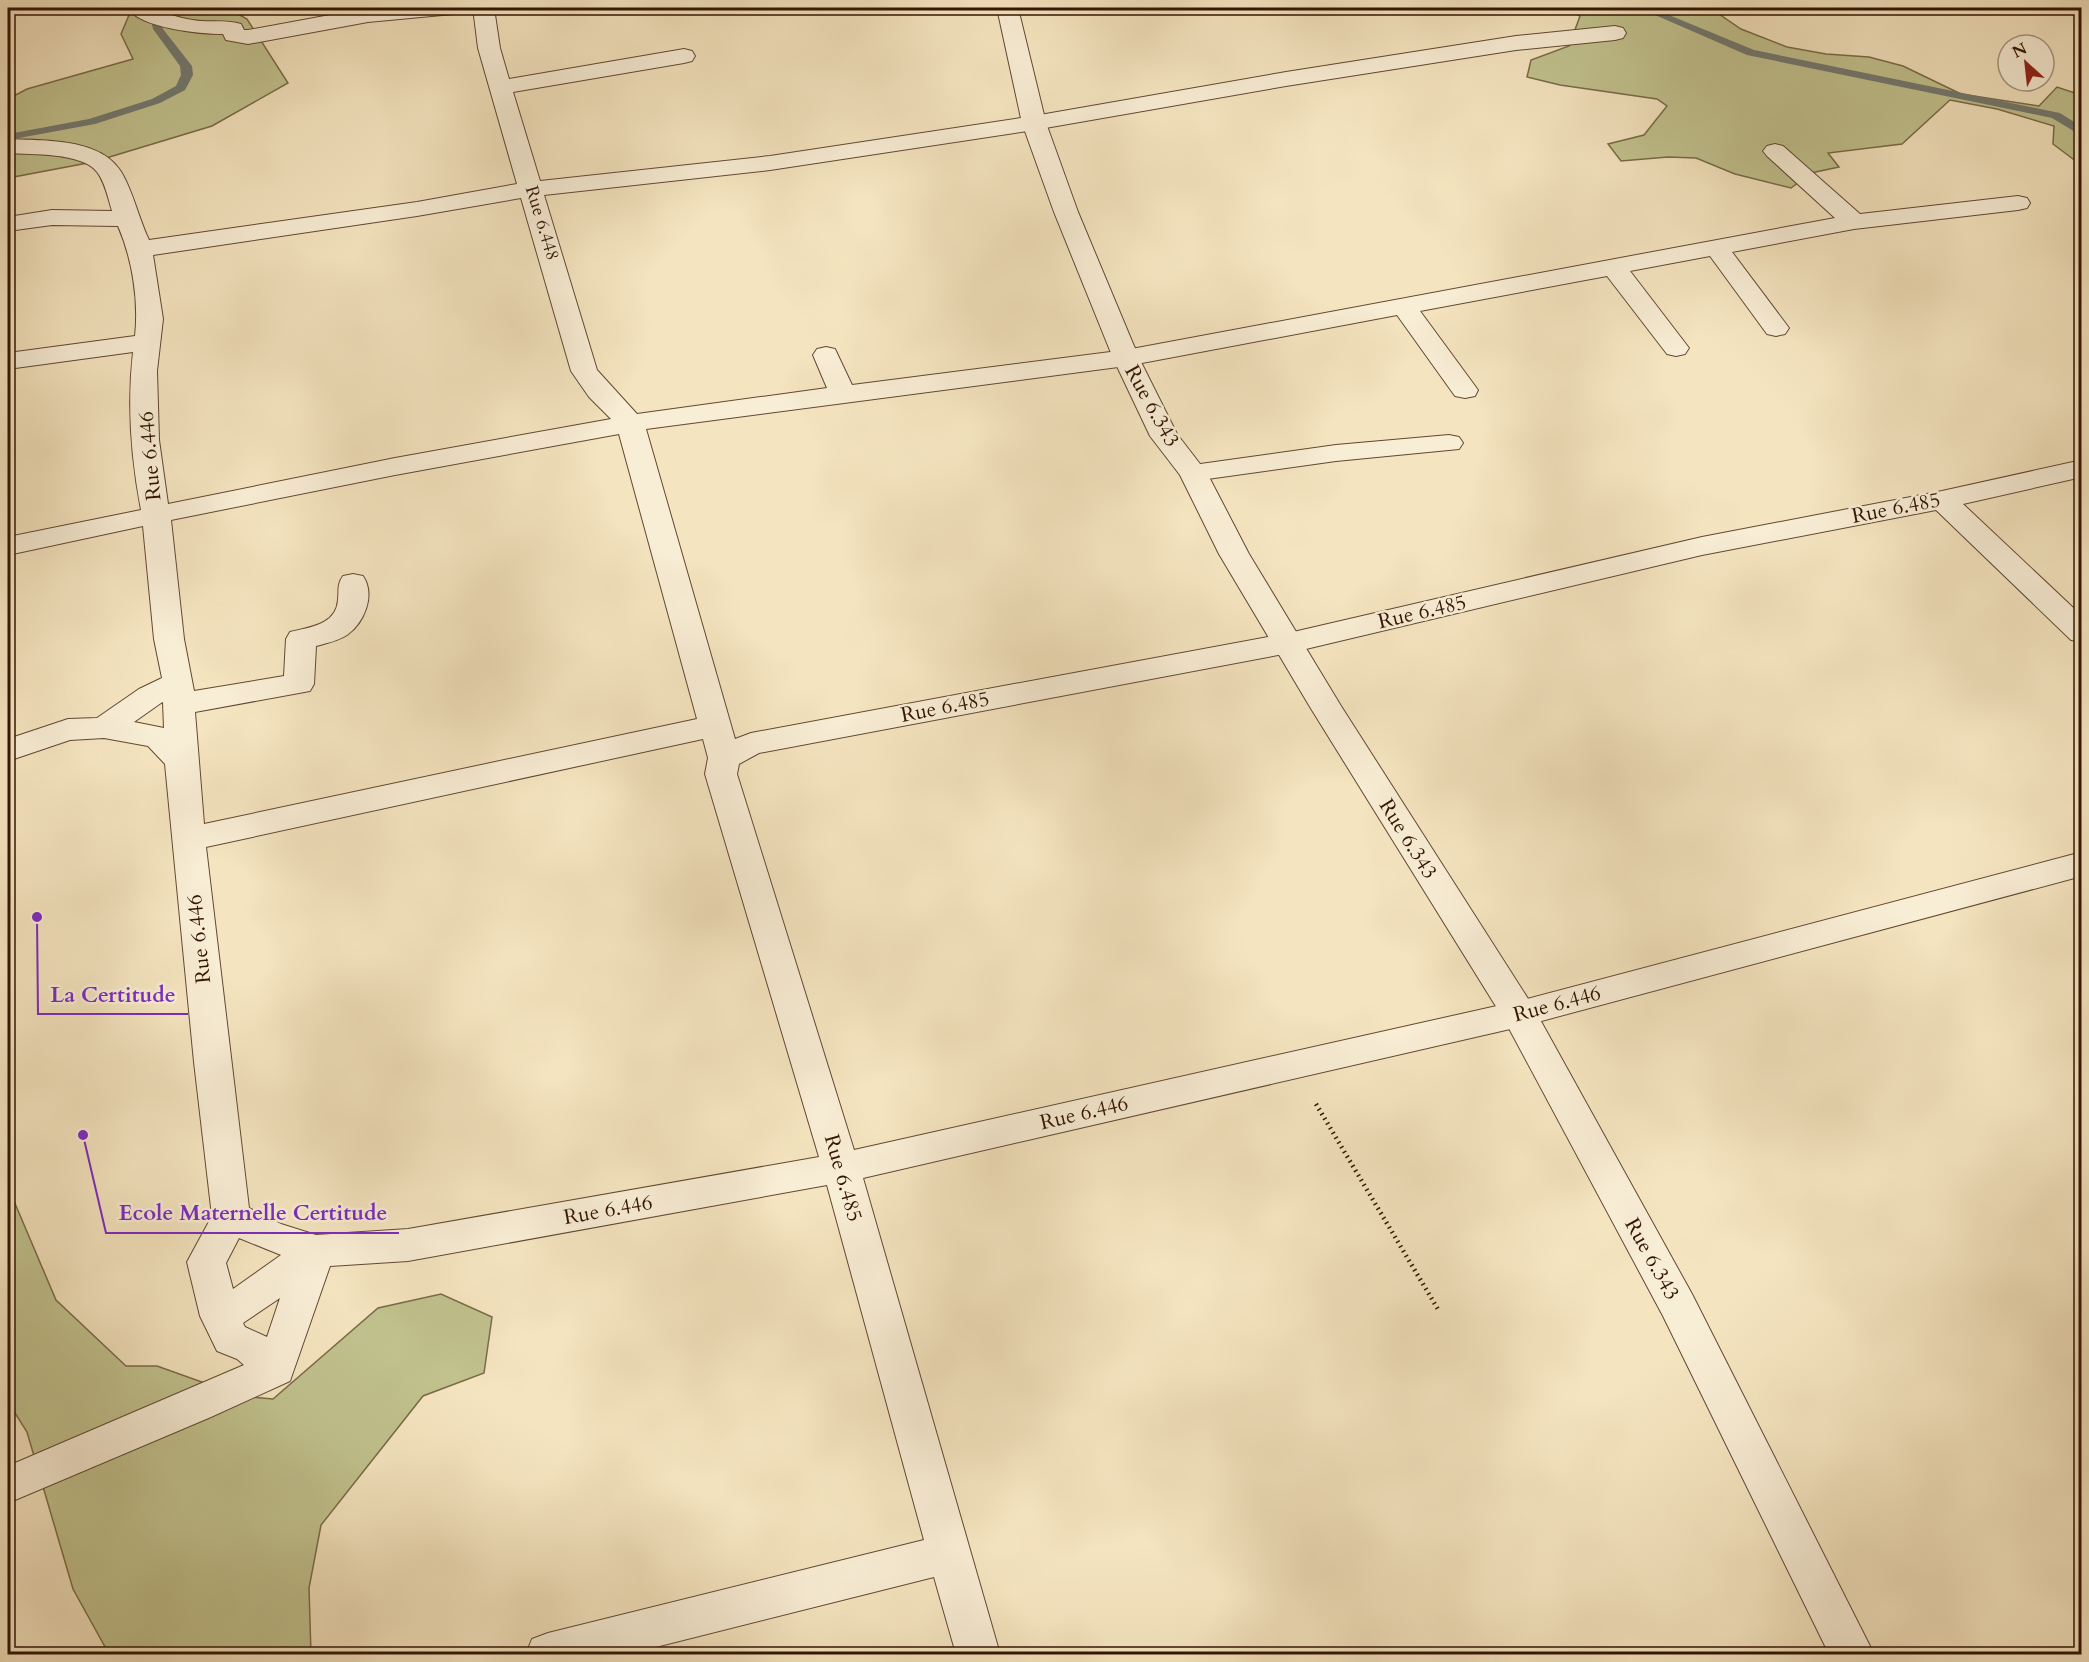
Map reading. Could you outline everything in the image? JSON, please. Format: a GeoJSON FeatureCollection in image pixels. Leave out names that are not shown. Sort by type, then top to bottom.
{"type":"FeatureCollection","features":[{"type":"Feature","properties":{"kind":"street"},"geometry":{"type":"LineString","coordinates":[[138,8],[141,12],[192,27],[227,27],[233,29],[234,35],[248,37],[368,15],[453,8]]}},
{"type":"Feature","properties":{"kind":"street","name":"Rue 6.448"},"geometry":{"type":"LineString","coordinates":[[483,8],[489,48],[584,371],[599,391],[630,423]]}},
{"type":"Feature","properties":{"kind":"street","name":"Rue 6.343"},"geometry":{"type":"LineString","coordinates":[[1008,8],[1034,123],[1066,212],[1126,358],[1164,436],[1193,473],[1234,554],[1290,643],[1326,707],[1519,1014],[1678,1305],[1852,1654]]}},
{"type":"Feature","properties":{"kind":"street"},"geometry":{"type":"LineString","coordinates":[[140,249],[417,209],[531,189],[770,163],[1034,123],[1286,78],[1516,43],[1615,33]]}},
{"type":"Feature","properties":{"kind":"street"},"geometry":{"type":"LineString","coordinates":[[500,87],[684,56]]}},
{"type":"Feature","properties":{"kind":"street","name":"Rue 6.446"},"geometry":{"type":"LineString","coordinates":[[8,146],[73,152],[91,157],[104,164],[140,249],[150,319],[146,342],[145,440],[156,515],[169,639],[178,694],[181,761],[212,1062],[231,1217],[268,1235],[316,1251],[408,1245],[841,1168],[1519,1014],[2082,864]]}},
{"type":"Feature","properties":{"kind":"street"},"geometry":{"type":"LineString","coordinates":[[1775,151],[1854,222]]}},
{"type":"Feature","properties":{"kind":"street"},"geometry":{"type":"LineString","coordinates":[[8,546],[323,480],[630,423],[1018,375],[1126,358],[1854,222],[2018,203]]}},
{"type":"Feature","properties":{"kind":"street"},"geometry":{"type":"LineString","coordinates":[[8,224],[33,218],[73,215],[128,219]]}},
{"type":"Feature","properties":{"kind":"street"},"geometry":{"type":"LineString","coordinates":[[1716,248],[1776,328]]}},
{"type":"Feature","properties":{"kind":"street"},"geometry":{"type":"LineString","coordinates":[[1613,267],[1676,348]]}},
{"type":"Feature","properties":{"kind":"street"},"geometry":{"type":"LineString","coordinates":[[1404,307],[1465,390]]}},
{"type":"Feature","properties":{"kind":"street"},"geometry":{"type":"LineString","coordinates":[[8,361],[146,342]]}},
{"type":"Feature","properties":{"kind":"street"},"geometry":{"type":"LineString","coordinates":[[826,355],[843,395]]}},
{"type":"Feature","properties":{"kind":"street"},"geometry":{"type":"LineString","coordinates":[[630,423],[724,758]]}},
{"type":"Feature","properties":{"kind":"street"},"geometry":{"type":"LineString","coordinates":[[1193,473],[1336,453],[1449,443]]}},
{"type":"Feature","properties":{"kind":"street","name":"Rue 6.485"},"geometry":{"type":"LineString","coordinates":[[978,1654],[841,1168],[721,774],[724,758],[751,744],[1290,643],[1702,546],[1942,500],[2082,468]]}},
{"type":"Feature","properties":{"kind":"street"},"geometry":{"type":"LineString","coordinates":[[1942,500],[2082,633]]}},
{"type":"Feature","properties":{"kind":"street"},"geometry":{"type":"LineString","coordinates":[[104,728],[150,696],[241,692],[298,684],[301,639],[328,635],[341,624],[352,608],[353,583]]}},
{"type":"Feature","properties":{"kind":"street"},"geometry":{"type":"LineString","coordinates":[[189,839],[715,726]]}},
{"type":"Feature","properties":{"kind":"street"},"geometry":{"type":"LineString","coordinates":[[8,750],[68,730],[104,728],[158,736],[181,761]]}},
{"type":"Feature","properties":{"kind":"street"},"geometry":{"type":"LineString","coordinates":[[231,1217],[206,1262],[220,1316],[231,1339],[251,1347],[276,1369]]}},
{"type":"Feature","properties":{"kind":"street"},"geometry":{"type":"LineString","coordinates":[[220,1316],[248,1300],[316,1251]]}},
{"type":"Feature","properties":{"kind":"street"},"geometry":{"type":"LineString","coordinates":[[8,1485],[187,1410],[276,1369],[316,1251]]}},
{"type":"Feature","properties":{"kind":"street"},"geometry":{"type":"LineString","coordinates":[[548,1654],[934,1557],[949,1556]]}},
{"type":"Feature","properties":{"kind":"path"},"geometry":{"type":"LineString","coordinates":[[1292,1065],[1439,1311]]}},
{"type":"Feature","properties":{"kind":"green space"},"geometry":{"type":"Polygon","coordinates":[[[132,8],[227,8],[247,19],[288,83],[212,126],[93,162],[8,178],[8,99],[27,89],[133,59],[121,34],[132,8]]]}},
{"type":"Feature","properties":{"kind":"green space"},"geometry":{"type":"Polygon","coordinates":[[[1565,8],[1710,8],[1741,29],[1787,47],[1826,54],[1869,57],[1903,66],[1961,94],[2039,106],[2051,93],[2056,93],[2057,87],[2081,95],[2077,109],[2081,111],[2081,165],[2053,144],[2054,126],[1997,109],[1950,100],[1902,144],[1828,153],[1839,167],[1811,173],[1791,188],[1735,174],[1696,158],[1668,157],[1621,161],[1608,144],[1644,135],[1667,106],[1657,99],[1560,85],[1527,77],[1531,60],[1569,46],[1580,16],[1565,8]]]}},
{"type":"Feature","properties":{"kind":"green space"},"geometry":{"type":"Polygon","coordinates":[[[8,1187],[56,1300],[126,1366],[157,1366],[241,1396],[273,1399],[378,1308],[441,1294],[492,1317],[484,1373],[423,1396],[321,1525],[309,1588],[311,1654],[109,1654],[73,1589],[27,1432],[8,1402],[8,1187]]]}},
{"type":"Feature","properties":{"kind":"waterway"},"geometry":{"type":"LineString","coordinates":[[8,137],[91,122],[156,101],[181,88],[187,75],[186,66],[158,29],[153,8]]}},
{"type":"Feature","properties":{"kind":"waterway"},"geometry":{"type":"LineString","coordinates":[[1644,8],[1751,53],[2056,115],[2082,133]]}},
{"type":"Feature","properties":{"kind":"place","name":"La Certitude"},"geometry":{"type":"Point","coordinates":[37,917]}},
{"type":"Feature","properties":{"kind":"place","name":"Ecole Maternelle Certitude"},"geometry":{"type":"Point","coordinates":[83,1135]}}]}
